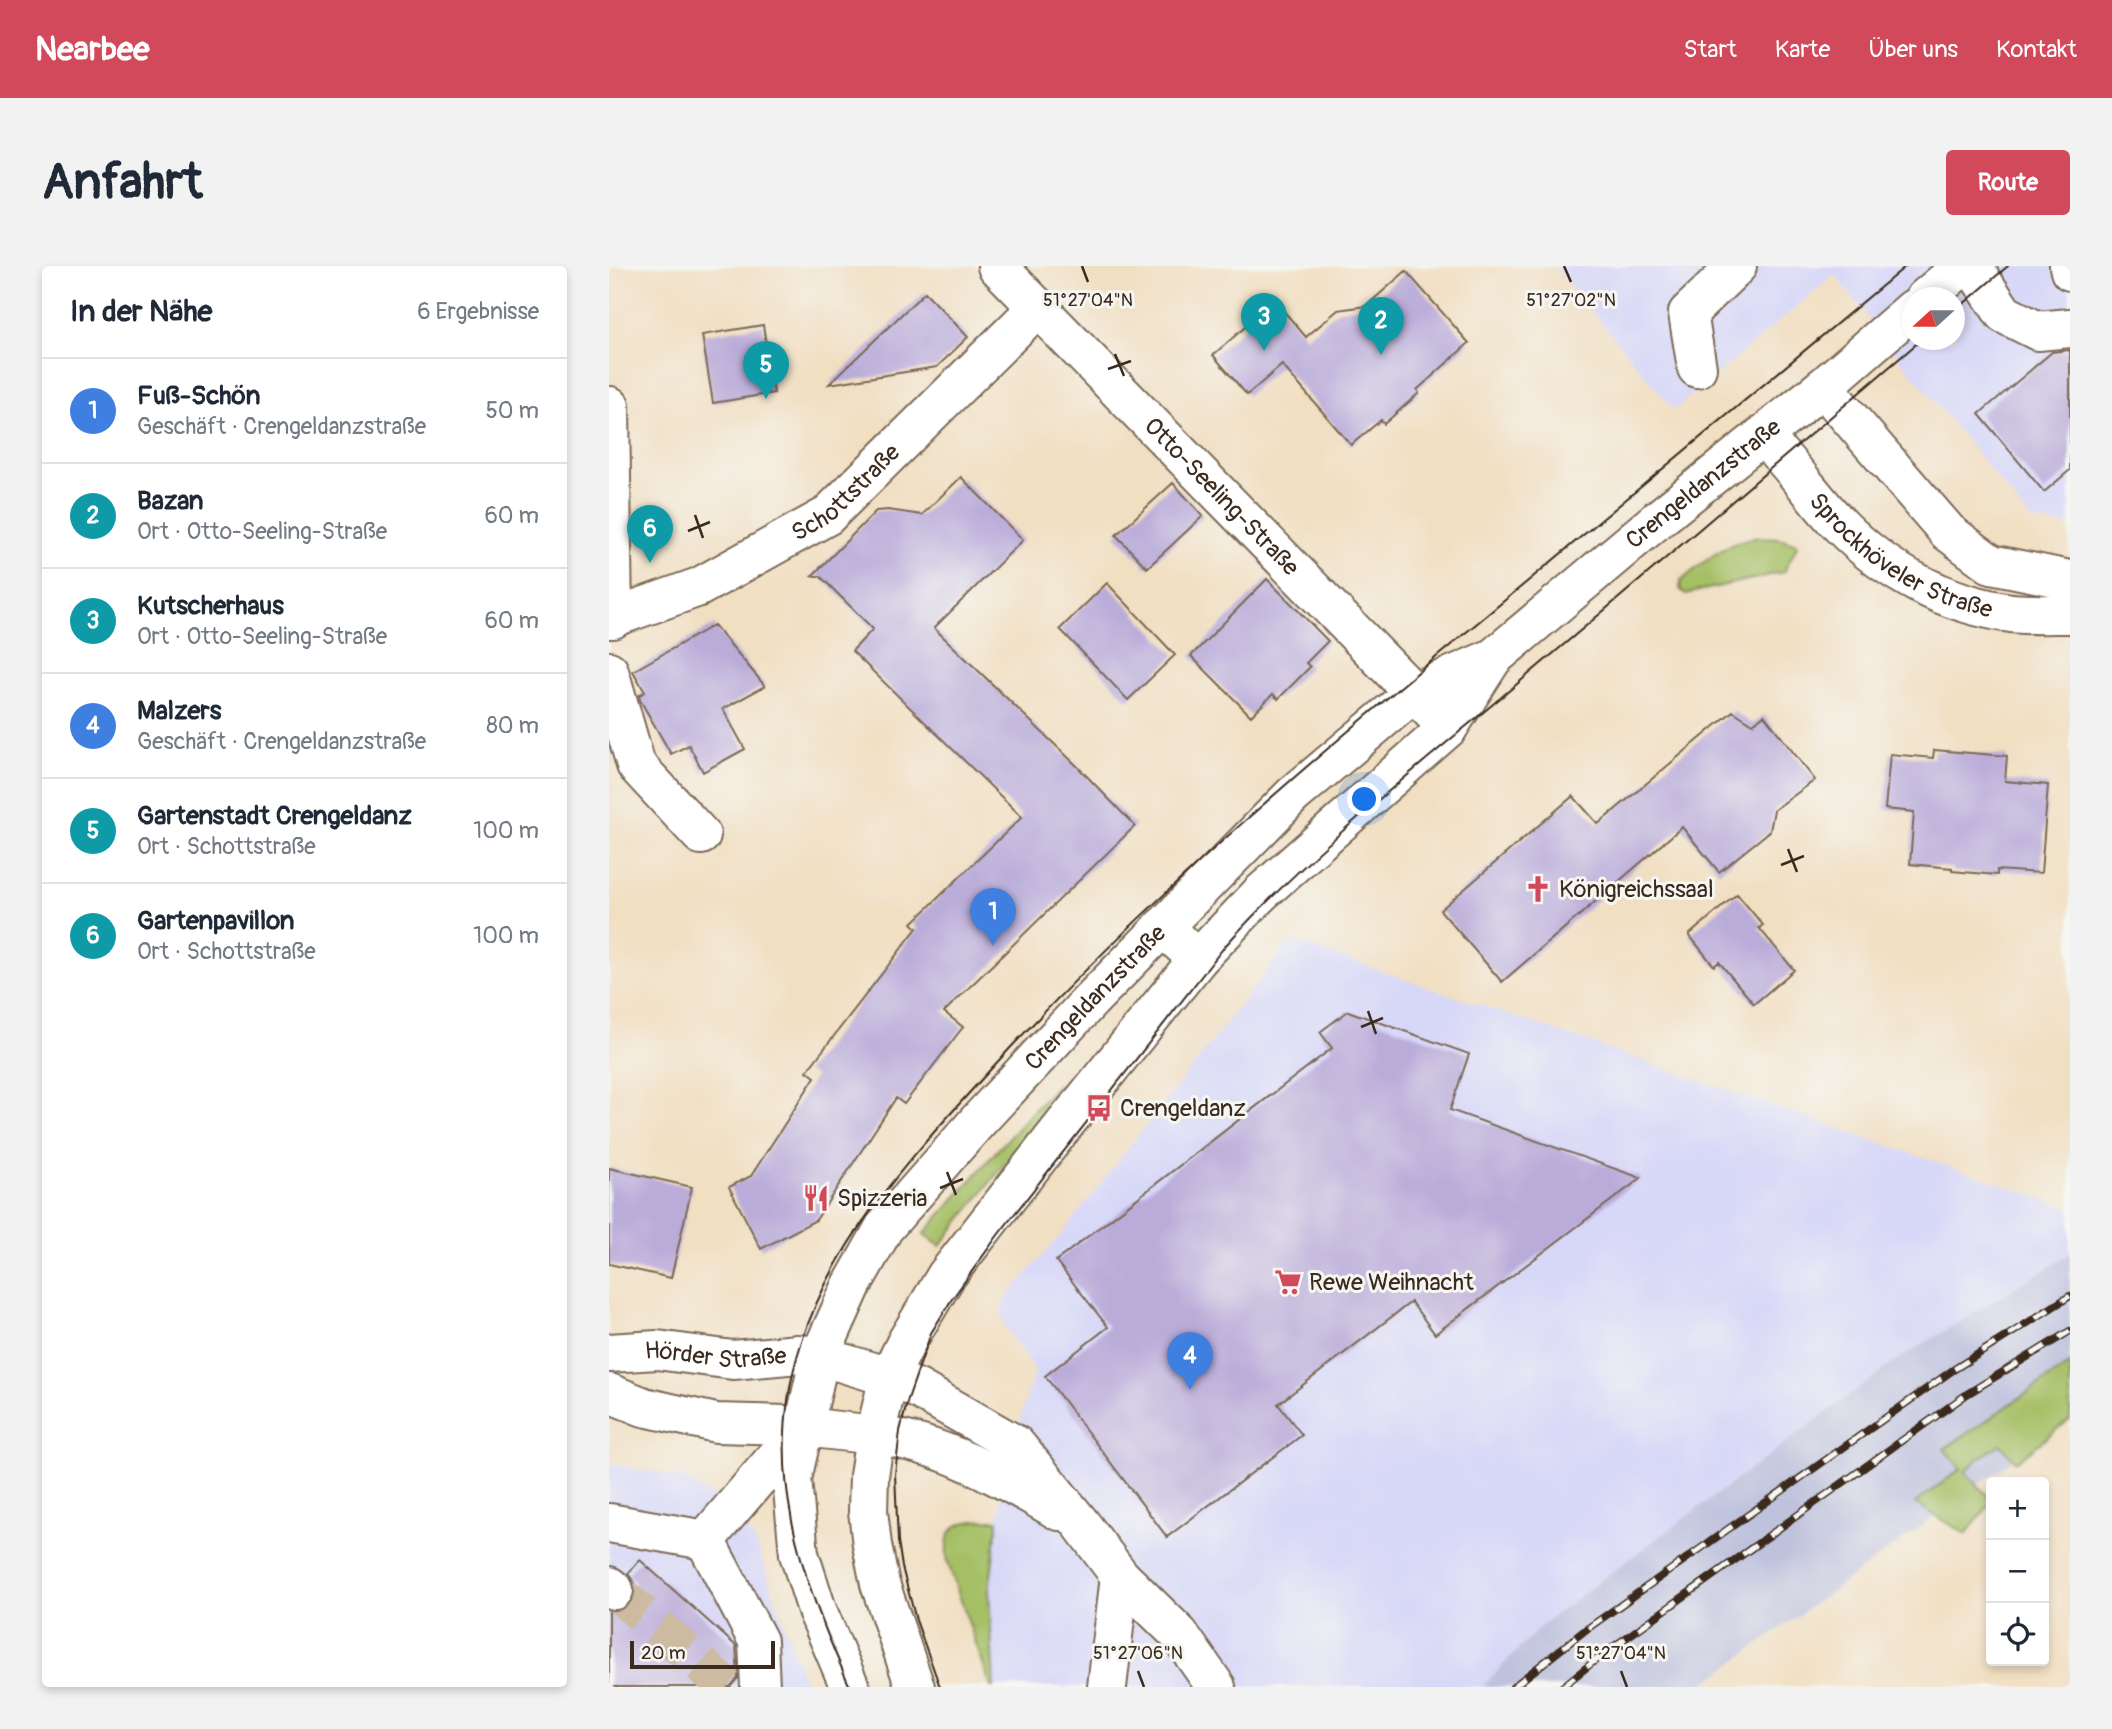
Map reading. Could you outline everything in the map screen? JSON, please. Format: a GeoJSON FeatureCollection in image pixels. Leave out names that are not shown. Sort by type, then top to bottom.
{"type":"FeatureCollection","features":[{"type":"Feature","properties":{"kind":"main road","name":"Otto-Seeling-Straße"},"geometry":{"type":"LineString","coordinates":[[997,266],[1448,728]]}},
{"type":"Feature","properties":{"kind":"main road"},"geometry":{"type":"LineString","coordinates":[[1697,368],[1688,313],[1737,266]]}},
{"type":"Feature","properties":{"kind":"main road"},"geometry":{"type":"LineString","coordinates":[[1939,287],[1963,266]]}},
{"type":"Feature","properties":{"kind":"main road"},"geometry":{"type":"LineString","coordinates":[[1972,266],[2004,314],[2038,331],[2070,328]]}},
{"type":"Feature","properties":{"kind":"main road","name":"Schottstraße"},"geometry":{"type":"LineString","coordinates":[[610,405],[611,619],[699,587],[827,516],[1038,307]]}},
{"type":"Feature","properties":{"kind":"main road","name":"Crengeldanzstraße"},"geometry":{"type":"LineString","coordinates":[[850,1687],[817,1610],[799,1554],[792,1479],[820,1356],[852,1285],[884,1228],[978,1121],[1293,795],[1415,692],[1493,658],[1656,521],[1763,437],[1902,319]]}},
{"type":"Feature","properties":{"kind":"main road","name":"Sprockhöveler Straße"},"geometry":{"type":"LineString","coordinates":[[1823,387],[1948,532],[1991,564],[2070,580]]}},
{"type":"Feature","properties":{"kind":"main road","name":"Sprockhöveler Straße"},"geometry":{"type":"LineString","coordinates":[[1763,437],[1785,458],[1841,526],[1879,558],[1915,583],[1951,599],[2011,613],[2070,614]]}},
{"type":"Feature","properties":{"kind":"main road","name":"Crengeldanzstraße"},"geometry":{"type":"LineString","coordinates":[[915,1687],[880,1584],[871,1545],[868,1511],[869,1476],[875,1435],[889,1377],[907,1341],[946,1276],[1198,959],[1261,893],[1448,728],[1493,658]]}},
{"type":"Feature","properties":{"kind":"main road"},"geometry":{"type":"LineString","coordinates":[[609,671],[636,765],[701,835]]}},
{"type":"Feature","properties":{"kind":"main road"},"geometry":{"type":"LineString","coordinates":[[1162,928],[1198,959]]}},
{"type":"Feature","properties":{"kind":"main road","name":"Hörder Straße"},"geometry":{"type":"LineString","coordinates":[[609,1353],[657,1350],[733,1360],[798,1354],[820,1356],[889,1377],[918,1389],[1016,1446],[1120,1576],[1179,1634],[1216,1687]]}},
{"type":"Feature","properties":{"kind":"main road"},"geometry":{"type":"LineString","coordinates":[[609,1393],[644,1407],[716,1423],[802,1427],[899,1438],[985,1469],[1081,1524]]}},
{"type":"Feature","properties":{"kind":"main road"},"geometry":{"type":"LineString","coordinates":[[705,1540],[802,1427]]}},
{"type":"Feature","properties":{"kind":"main road"},"geometry":{"type":"LineString","coordinates":[[609,1523],[705,1540]]}},
{"type":"Feature","properties":{"kind":"main road"},"geometry":{"type":"LineString","coordinates":[[705,1540],[758,1642],[759,1687]]}},
{"type":"Feature","properties":{"kind":"main road"},"geometry":{"type":"LineString","coordinates":[[1107,1687],[1120,1576]]}},
{"type":"Feature","properties":{"kind":"shaded area"},"geometry":{"type":"Polygon","coordinates":[[[1554,266],[2070,266],[2070,526],[2032,521],[1899,358],[1835,274],[1674,410],[1554,266]]]}},
{"type":"Feature","properties":{"kind":"shaded area"},"geometry":{"type":"Polygon","coordinates":[[[1291,940],[2070,1208],[2070,1254],[1897,1360],[1545,1622],[1482,1687],[994,1687],[989,1591],[995,1539],[1003,1487],[1035,1370],[1003,1323],[1002,1308],[1006,1298],[1063,1232],[1291,940]]]}},
{"type":"Feature","properties":{"kind":"shaded area"},"geometry":{"type":"Polygon","coordinates":[[[2070,1254],[2070,1418],[1700,1687],[1482,1687],[1545,1622],[1897,1360],[2070,1254]]]}},
{"type":"Feature","properties":{"kind":"shaded area"},"geometry":{"type":"Polygon","coordinates":[[[609,1464],[682,1477],[731,1507],[757,1545],[806,1687],[609,1687],[609,1464]]]}},
{"type":"Feature","properties":{"kind":"green space"},"geometry":{"type":"Polygon","coordinates":[[[1759,537],[1779,538],[1798,544],[1784,572],[1686,594],[1680,589],[1681,581],[1726,547],[1759,537]]]}},
{"type":"Feature","properties":{"kind":"green space"},"geometry":{"type":"Polygon","coordinates":[[[1057,1085],[1063,1090],[940,1246],[924,1234],[993,1155],[1057,1085]]]}},
{"type":"Feature","properties":{"kind":"green space"},"geometry":{"type":"Polygon","coordinates":[[[2070,1364],[2070,1419],[2016,1462],[2000,1444],[1965,1472],[1986,1494],[1986,1509],[1966,1534],[1915,1503],[1961,1469],[1944,1449],[2070,1364]]]}},
{"type":"Feature","properties":{"kind":"green space"},"geometry":{"type":"Polygon","coordinates":[[[998,1520],[989,1591],[994,1687],[991,1687],[948,1563],[947,1549],[948,1538],[957,1526],[974,1521],[998,1520]]]}},
{"type":"Feature","properties":{"kind":"building"},"geometry":{"type":"Polygon","coordinates":[[[1406,271],[1469,343],[1384,424],[1381,420],[1351,445],[1282,365],[1247,395],[1213,355],[1275,301],[1306,337],[1338,310],[1366,306],[1406,271]]]}},
{"type":"Feature","properties":{"kind":"building"},"geometry":{"type":"Polygon","coordinates":[[[925,292],[968,337],[937,367],[829,384],[925,292]]]}},
{"type":"Feature","properties":{"kind":"building"},"geometry":{"type":"Polygon","coordinates":[[[763,325],[774,393],[713,403],[702,335],[763,325]]]}},
{"type":"Feature","properties":{"kind":"building"},"geometry":{"type":"Polygon","coordinates":[[[2070,350],[2070,470],[2044,492],[1979,414],[2052,352],[2070,350]]]}},
{"type":"Feature","properties":{"kind":"building"},"geometry":{"type":"Polygon","coordinates":[[[961,477],[1023,540],[934,628],[1135,826],[944,1012],[963,1027],[904,1104],[896,1098],[816,1220],[761,1249],[729,1187],[751,1176],[815,1077],[807,1071],[917,928],[912,923],[1022,817],[852,651],[873,629],[820,576],[812,576],[876,511],[922,515],[961,477]]]}},
{"type":"Feature","properties":{"kind":"building"},"geometry":{"type":"Polygon","coordinates":[[[1173,483],[1203,516],[1147,568],[1116,535],[1173,483]]]}},
{"type":"Feature","properties":{"kind":"building"},"geometry":{"type":"Polygon","coordinates":[[[1267,579],[1328,641],[1306,663],[1310,667],[1278,699],[1273,694],[1251,716],[1191,656],[1267,579]]]}},
{"type":"Feature","properties":{"kind":"building"},"geometry":{"type":"Polygon","coordinates":[[[1107,583],[1175,655],[1128,700],[1060,629],[1107,583]]]}},
{"type":"Feature","properties":{"kind":"building"},"geometry":{"type":"Polygon","coordinates":[[[714,625],[765,686],[723,709],[745,749],[703,772],[689,745],[671,754],[640,700],[639,695],[645,692],[633,671],[714,625]]]}},
{"type":"Feature","properties":{"kind":"building"},"geometry":{"type":"Polygon","coordinates":[[[1733,711],[1753,724],[1764,715],[1815,780],[1774,810],[1770,831],[1719,872],[1682,827],[1502,982],[1440,910],[1573,796],[1598,824],[1733,711]]]}},
{"type":"Feature","properties":{"kind":"building"},"geometry":{"type":"Polygon","coordinates":[[[1934,750],[2007,756],[2005,781],[2048,785],[2041,873],[1997,870],[1997,875],[1910,864],[1914,812],[1885,809],[1890,754],[1933,758],[1934,750]]]}},
{"type":"Feature","properties":{"kind":"building"},"geometry":{"type":"Polygon","coordinates":[[[1737,894],[1763,925],[1759,928],[1794,970],[1754,1004],[1719,962],[1714,966],[1689,935],[1737,894]]]}},
{"type":"Feature","properties":{"kind":"building","name":"Rewe Weihnacht"},"geometry":{"type":"Polygon","coordinates":[[[1348,1011],[1469,1054],[1450,1110],[1641,1178],[1435,1334],[1411,1302],[1278,1404],[1302,1435],[1167,1537],[1045,1376],[1108,1327],[1056,1261],[1332,1048],[1320,1032],[1348,1011]]]}},
{"type":"Feature","properties":{"kind":"building"},"geometry":{"type":"Polygon","coordinates":[[[609,1168],[692,1187],[671,1278],[609,1264],[609,1168]]]}},
{"type":"Feature","properties":{"kind":"building"},"geometry":{"type":"Polygon","coordinates":[[[640,1560],[736,1646],[738,1678],[730,1687],[609,1687],[609,1611],[621,1611],[631,1603],[636,1593],[635,1583],[628,1574],[640,1560]]]}},
{"type":"Feature","properties":{"kind":"tunnel"},"geometry":{"type":"LineString","coordinates":[[614,1590],[727,1687]]}},
{"type":"Feature","properties":{"kind":"tram line"},"geometry":{"type":"LineString","coordinates":[[850,1687],[802,1562],[786,1477],[785,1434],[790,1389],[801,1344],[816,1305],[834,1267],[881,1197],[934,1132],[1052,1004],[1115,941],[1247,819],[1384,701],[1906,266]]}},
{"type":"Feature","properties":{"kind":"tram line"},"geometry":{"type":"LineString","coordinates":[[1965,303],[2008,266]]}},
{"type":"Feature","properties":{"kind":"tram line"},"geometry":{"type":"LineString","coordinates":[[940,1687],[916,1620],[902,1567],[895,1474],[900,1431],[931,1333],[998,1235],[1225,946],[1294,876],[1367,810],[1909,350]]}},
{"type":"Feature","properties":{"kind":"railway"},"geometry":{"type":"LineString","coordinates":[[1513,1687],[1584,1631],[1953,1370],[2070,1296]]}},
{"type":"Feature","properties":{"kind":"railway"},"geometry":{"type":"LineString","coordinates":[[1562,1687],[1602,1655],[1967,1394],[2070,1331]]}},
{"type":"Feature","properties":{"kind":"place","name":"Kutscherhaus"},"geometry":{"type":"Point","coordinates":[1264,351]}},
{"type":"Feature","properties":{"kind":"place","name":"Bazan"},"geometry":{"type":"Point","coordinates":[1381,355]}},
{"type":"Feature","properties":{"kind":"place","name":"Gartenstadt Crengeldanz"},"geometry":{"type":"Point","coordinates":[766,399]}},
{"type":"Feature","properties":{"kind":"place","name":"Gartenpavillon"},"geometry":{"type":"Point","coordinates":[650,563]}},
{"type":"Feature","properties":{"kind":"place","name":"Königreichssaal"},"geometry":{"type":"Point","coordinates":[1538,889]}},
{"type":"Feature","properties":{"kind":"place","name":"Fuß-Schön"},"geometry":{"type":"Point","coordinates":[993,946]}},
{"type":"Feature","properties":{"kind":"place","name":"Crengeldanz"},"geometry":{"type":"Point","coordinates":[1099,1108]}},
{"type":"Feature","properties":{"kind":"place","name":"Spizzeria"},"geometry":{"type":"Point","coordinates":[816,1198]}},
{"type":"Feature","properties":{"kind":"place","name":"Rewe Weihnacht"},"geometry":{"type":"Point","coordinates":[1288,1282]}},
{"type":"Feature","properties":{"kind":"place","name":"Malzers"},"geometry":{"type":"Point","coordinates":[1190,1390]}}]}
